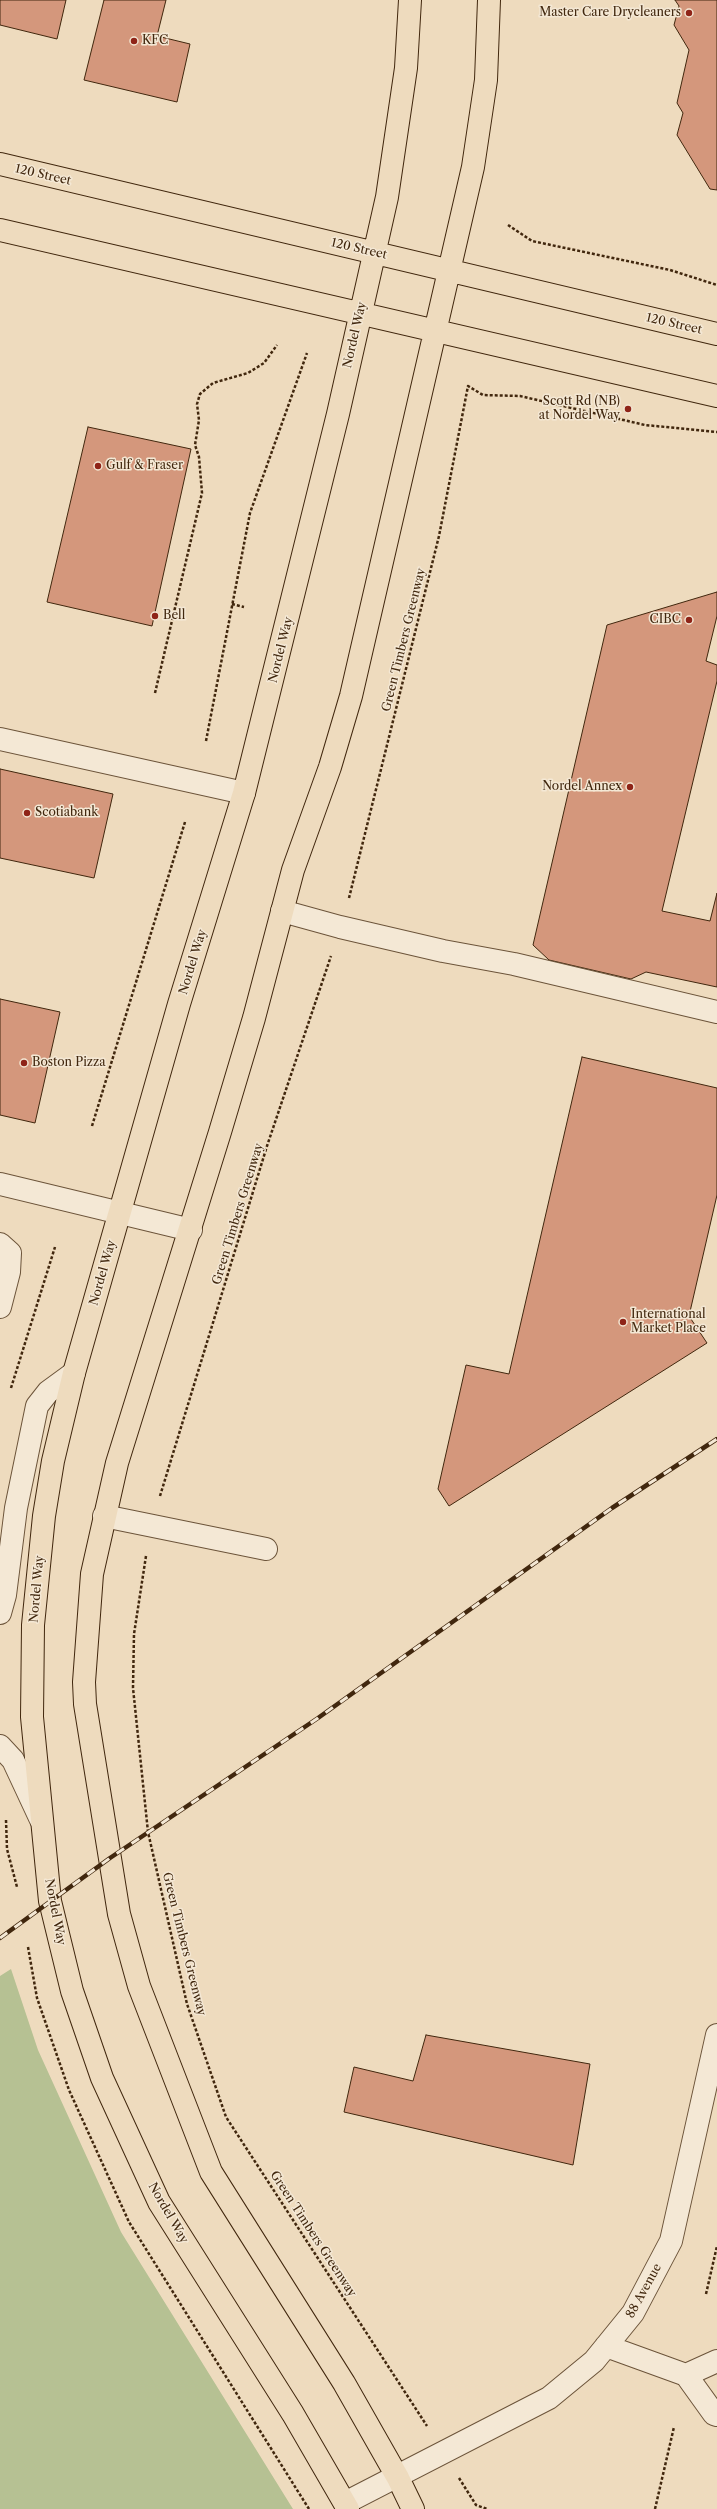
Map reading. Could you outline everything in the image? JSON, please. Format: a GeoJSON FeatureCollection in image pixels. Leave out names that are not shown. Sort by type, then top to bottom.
{"type":"FeatureCollection","features":[{"type":"Feature","properties":{"kind":"main road","name":"Nordel Way"},"geometry":{"type":"LineString","coordinates":[[346,2506],[293,2414],[159,2202],[102,2078],[72,1991],[50,1902],[32,1717],[33,1625],[50,1477],[74,1373],[179,1004],[244,793],[336,422],[387,197],[399,125],[406,68],[410,0]]}},
{"type":"Feature","properties":{"kind":"main road"},"geometry":{"type":"LineString","coordinates":[[413,2509],[398,2478],[344,2383],[211,2172],[139,1986],[119,1914],[85,1704],[84,1682],[92,1574],[104,1516],[130,1419],[190,1230],[254,1018],[293,870],[330,767],[351,696],[437,331],[481,123],[486,80],[489,0]]}},
{"type":"Feature","properties":{"kind":"main road","name":"120 Street"},"geometry":{"type":"LineString","coordinates":[[0,164],[717,334]]}},
{"type":"Feature","properties":{"kind":"main road"},"geometry":{"type":"LineString","coordinates":[[0,230],[717,396]]}},
{"type":"Feature","properties":{"kind":"street"},"geometry":{"type":"LineString","coordinates":[[0,739],[244,793]]}},
{"type":"Feature","properties":{"kind":"street"},"geometry":{"type":"LineString","coordinates":[[282,911],[340,927],[443,951],[514,964],[717,1012]]}},
{"type":"Feature","properties":{"kind":"street"},"geometry":{"type":"LineString","coordinates":[[0,1184],[190,1230]]}},
{"type":"Feature","properties":{"kind":"street"},"geometry":{"type":"LineString","coordinates":[[0,1244],[10,1253],[9,1272],[0,1307]]}},
{"type":"Feature","properties":{"kind":"street"},"geometry":{"type":"LineString","coordinates":[[0,1613],[5,1595],[16,1508],[38,1406],[48,1392],[74,1373]]}},
{"type":"Feature","properties":{"kind":"street"},"geometry":{"type":"LineString","coordinates":[[104,1516],[266,1550]]}},
{"type":"Feature","properties":{"kind":"street"},"geometry":{"type":"LineString","coordinates":[[0,1746],[13,1760],[42,1822]]}},
{"type":"Feature","properties":{"kind":"street","name":"88 Avenue"},"geometry":{"type":"LineString","coordinates":[[346,2506],[549,2398],[594,2361],[633,2313],[670,2241],[717,2035]]}},
{"type":"Feature","properties":{"kind":"street"},"geometry":{"type":"LineString","coordinates":[[606,2346],[686,2375],[714,2414],[717,2415]]}},
{"type":"Feature","properties":{"kind":"street"},"geometry":{"type":"LineString","coordinates":[[686,2375],[717,2361]]}},
{"type":"Feature","properties":{"kind":"path"},"geometry":{"type":"LineString","coordinates":[[508,225],[532,241],[670,270],[717,285]]}},
{"type":"Feature","properties":{"kind":"path"},"geometry":{"type":"LineString","coordinates":[[155,693],[202,493],[199,458],[195,445],[199,420],[197,404],[200,394],[213,383],[248,373],[264,363],[278,345]]}},
{"type":"Feature","properties":{"kind":"path"},"geometry":{"type":"LineString","coordinates":[[206,741],[213,714],[232,604],[250,513],[307,353]]}},
{"type":"Feature","properties":{"kind":"path","name":"Green Timbers Greenway"},"geometry":{"type":"LineString","coordinates":[[349,897],[440,536],[468,386],[483,395],[520,396],[646,425],[717,432]]}},
{"type":"Feature","properties":{"kind":"path"},"geometry":{"type":"LineString","coordinates":[[232,604],[244,607]]}},
{"type":"Feature","properties":{"kind":"path"},"geometry":{"type":"LineString","coordinates":[[92,1126],[186,822]]}},
{"type":"Feature","properties":{"kind":"path","name":"Green Timbers Greenway"},"geometry":{"type":"LineString","coordinates":[[164,1482],[267,1146],[332,952]]}},
{"type":"Feature","properties":{"kind":"path"},"geometry":{"type":"LineString","coordinates":[[9,1393],[54,1247]]}},
{"type":"Feature","properties":{"kind":"path","name":"Green Timbers Greenway"},"geometry":{"type":"LineString","coordinates":[[143,1567],[134,1634],[133,1688],[148,1832],[187,2004],[226,2117],[417,2410]]}},
{"type":"Feature","properties":{"kind":"path"},"geometry":{"type":"LineString","coordinates":[[706,2294],[717,2246]]}},
{"type":"Feature","properties":{"kind":"path"},"geometry":{"type":"LineString","coordinates":[[655,2509],[674,2427]]}},
{"type":"Feature","properties":{"kind":"path"},"geometry":{"type":"LineString","coordinates":[[276,2454],[309,2509]]}},
{"type":"Feature","properties":{"kind":"path"},"geometry":{"type":"LineString","coordinates":[[476,2504],[486,2509]]}},
{"type":"Feature","properties":{"kind":"green space"},"geometry":{"type":"Polygon","coordinates":[[[11,1969],[38,2050],[121,2232],[293,2509],[0,2509],[0,1976],[11,1969]]]}},
{"type":"Feature","properties":{"kind":"building"},"geometry":{"type":"Polygon","coordinates":[[[0,0],[66,0],[57,39],[0,25],[0,0]]]}},
{"type":"Feature","properties":{"kind":"building"},"geometry":{"type":"Polygon","coordinates":[[[104,0],[166,0],[157,36],[190,44],[177,102],[84,80],[104,0]]]}},
{"type":"Feature","properties":{"kind":"building"},"geometry":{"type":"Polygon","coordinates":[[[675,0],[717,0],[717,190],[710,189],[677,135],[683,113],[677,103],[689,50],[674,25],[679,6],[675,0]]]}},
{"type":"Feature","properties":{"kind":"building"},"geometry":{"type":"Polygon","coordinates":[[[88,427],[191,449],[152,626],[47,602],[88,427]]]}},
{"type":"Feature","properties":{"kind":"building","name":"Nordel Annex"},"geometry":{"type":"Polygon","coordinates":[[[717,592],[717,616],[706,661],[717,665],[717,681],[662,911],[710,921],[717,893],[717,987],[646,972],[631,979],[549,960],[533,945],[607,625],[717,592]]]}},
{"type":"Feature","properties":{"kind":"building"},"geometry":{"type":"Polygon","coordinates":[[[0,769],[113,794],[94,878],[0,858],[0,769]]]}},
{"type":"Feature","properties":{"kind":"building","name":"Boston Pizza"},"geometry":{"type":"Polygon","coordinates":[[[0,999],[60,1012],[35,1123],[0,1115],[0,999]]]}},
{"type":"Feature","properties":{"kind":"building"},"geometry":{"type":"Polygon","coordinates":[[[582,1057],[717,1088],[717,1195],[689,1316],[707,1343],[449,1506],[438,1489],[466,1365],[509,1374],[582,1057]]]}},
{"type":"Feature","properties":{"kind":"building"},"geometry":{"type":"Polygon","coordinates":[[[426,2035],[590,2064],[573,2165],[344,2112],[354,2067],[413,2081],[426,2035]]]}},
{"type":"Feature","properties":{"kind":"railway"},"geometry":{"type":"LineString","coordinates":[[0,1938],[110,1858],[318,1718],[612,1508],[717,1439]]}},
{"type":"Feature","properties":{"kind":"place","name":"Master Care Drycleaners"},"geometry":{"type":"Point","coordinates":[689,13]}},
{"type":"Feature","properties":{"kind":"place","name":"KFC"},"geometry":{"type":"Point","coordinates":[134,41]}},
{"type":"Feature","properties":{"kind":"place","name":"Scott Rd (NB) at Nordel Way"},"geometry":{"type":"Point","coordinates":[628,409]}},
{"type":"Feature","properties":{"kind":"place","name":"Gulf & Fraser"},"geometry":{"type":"Point","coordinates":[98,466]}},
{"type":"Feature","properties":{"kind":"place","name":"Bell"},"geometry":{"type":"Point","coordinates":[155,616]}},
{"type":"Feature","properties":{"kind":"place","name":"CIBC"},"geometry":{"type":"Point","coordinates":[689,620]}},
{"type":"Feature","properties":{"kind":"place","name":"Nordel Annex"},"geometry":{"type":"Point","coordinates":[630,787]}},
{"type":"Feature","properties":{"kind":"place","name":"Scotiabank"},"geometry":{"type":"Point","coordinates":[27,813]}},
{"type":"Feature","properties":{"kind":"place","name":"Boston Pizza"},"geometry":{"type":"Point","coordinates":[24,1063]}},
{"type":"Feature","properties":{"kind":"place","name":"International Market Place"},"geometry":{"type":"Point","coordinates":[623,1322]}}]}
